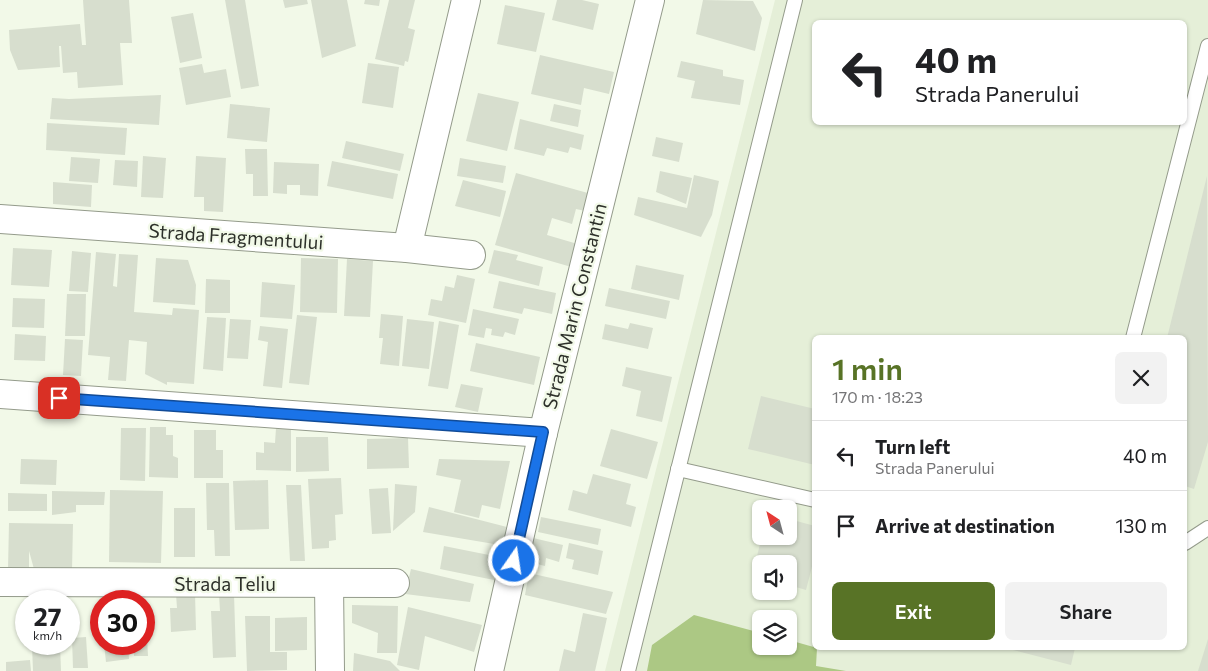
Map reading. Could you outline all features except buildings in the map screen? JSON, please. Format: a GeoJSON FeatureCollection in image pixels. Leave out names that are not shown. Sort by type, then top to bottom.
{"type":"FeatureCollection","features":[{"type":"Feature","properties":{"kind":"street"},"geometry":{"type":"LineString","coordinates":[[407,248],[466,0]]}},
{"type":"Feature","properties":{"kind":"street","name":"Strada Marin Constantin"},"geometry":{"type":"LineString","coordinates":[[489,671],[543,432],[650,0]]}},
{"type":"Feature","properties":{"kind":"street","name":"Strada Fragmentului"},"geometry":{"type":"LineString","coordinates":[[0,219],[407,248],[471,255]]}},
{"type":"Feature","properties":{"kind":"street"},"geometry":{"type":"LineString","coordinates":[[0,394],[543,432]]}},
{"type":"Feature","properties":{"kind":"street","name":"Strada Teliu"},"geometry":{"type":"LineString","coordinates":[[0,582],[395,583]]}},
{"type":"Feature","properties":{"kind":"street"},"geometry":{"type":"LineString","coordinates":[[329,582],[330,671]]}},
{"type":"Feature","properties":{"kind":"lane"},"geometry":{"type":"LineString","coordinates":[[628,671],[795,0]]}},
{"type":"Feature","properties":{"kind":"lane"},"geometry":{"type":"LineString","coordinates":[[1134,335],[1208,46]]}},
{"type":"Feature","properties":{"kind":"lane"},"geometry":{"type":"LineString","coordinates":[[678,469],[812,499]]}},
{"type":"Feature","properties":{"kind":"lane"},"geometry":{"type":"LineString","coordinates":[[1187,542],[1208,528]]}},
{"type":"Feature","properties":{"kind":"shaded area"},"geometry":{"type":"Polygon","coordinates":[[[775,0],[1208,0],[1208,671],[605,671],[775,0]]]}},
{"type":"Feature","properties":{"kind":"green space"},"geometry":{"type":"Polygon","coordinates":[[[694,615],[752,631],[752,655],[797,655],[797,642],[812,647],[812,650],[817,650],[816,666],[846,671],[647,671],[652,645],[694,615]]]}},
{"type":"Feature","properties":{"kind":"route"},"geometry":{"type":"LineString","coordinates":[[59,398],[543,432],[514,561]]}}]}
